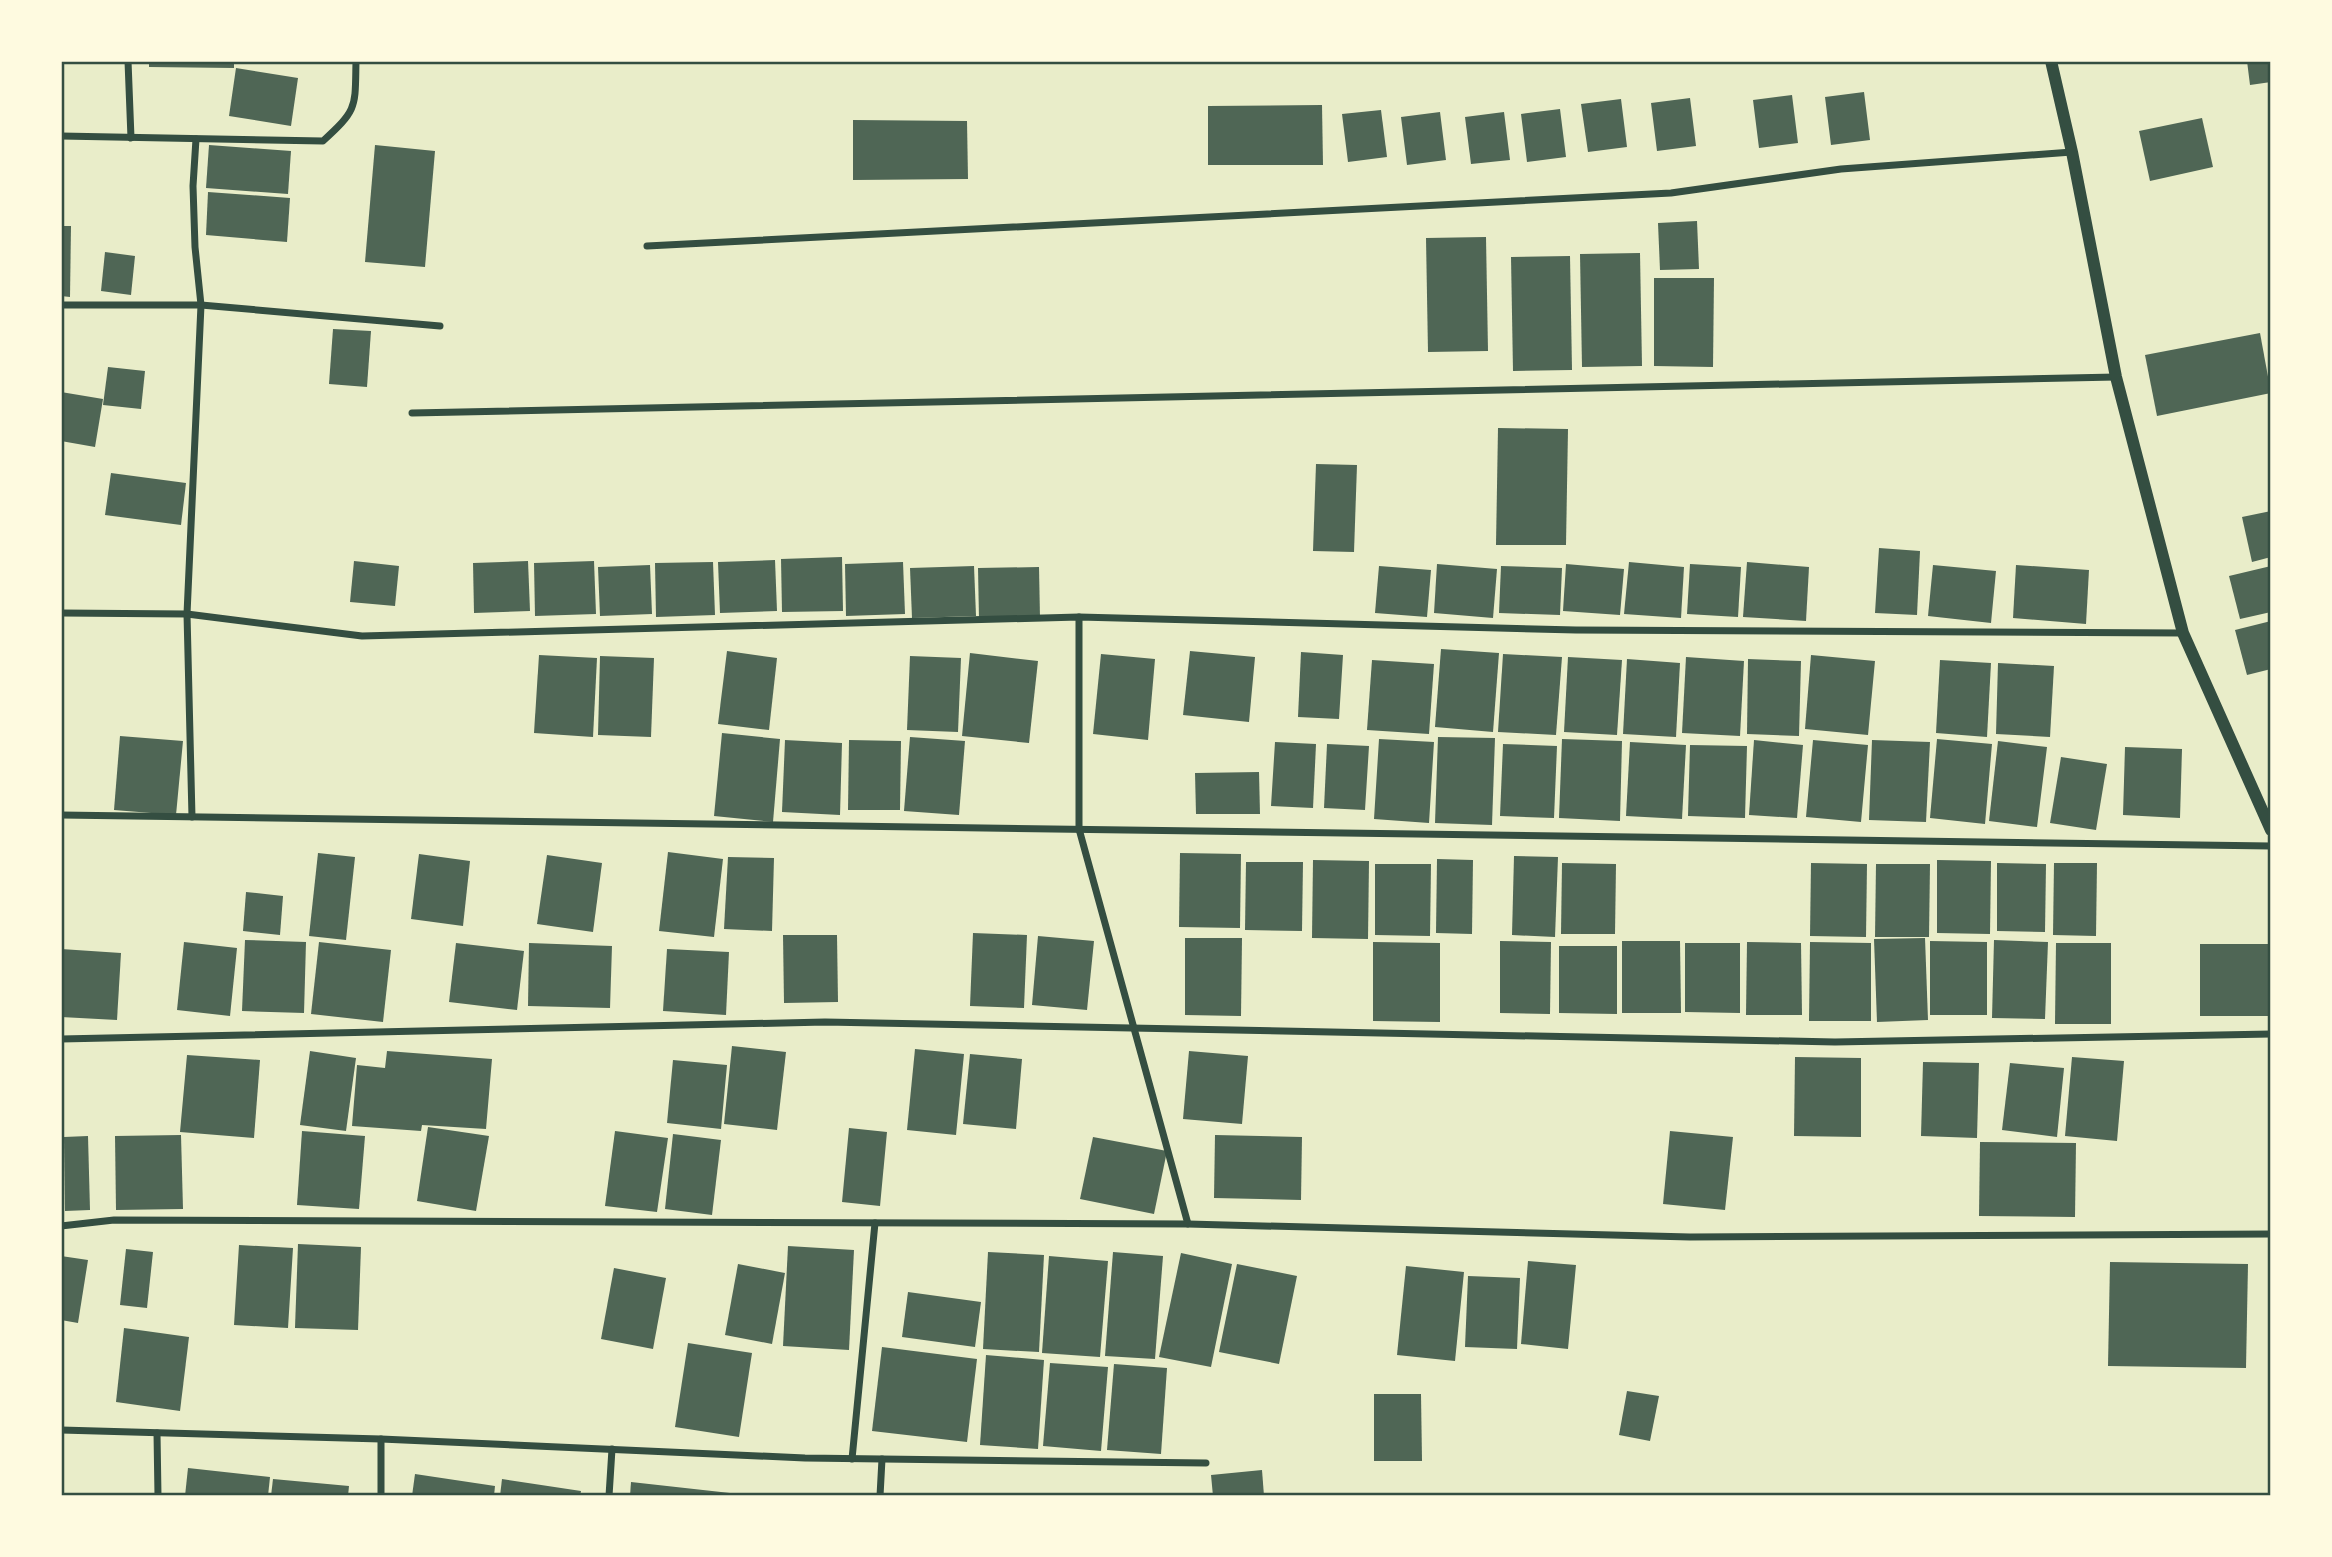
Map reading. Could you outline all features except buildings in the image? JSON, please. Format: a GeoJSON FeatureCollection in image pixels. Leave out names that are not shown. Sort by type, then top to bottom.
{"type":"FeatureCollection","features":[{"type":"Feature","properties":{"kind":"street"},"geometry":{"type":"LineString","coordinates":[[128,61],[131,138]]}},
{"type":"Feature","properties":{"kind":"street"},"geometry":{"type":"LineString","coordinates":[[61,136],[323,141],[346,119],[355,102],[356,61]]}},
{"type":"Feature","properties":{"kind":"street"},"geometry":{"type":"LineString","coordinates":[[2051,61],[2072,152],[2116,377],[2183,633],[2271,830]]}},
{"type":"Feature","properties":{"kind":"street"},"geometry":{"type":"LineString","coordinates":[[192,817],[187,614],[201,305],[193,186],[196,139]]}},
{"type":"Feature","properties":{"kind":"street"},"geometry":{"type":"LineString","coordinates":[[647,246],[1671,194],[1841,169],[2072,152]]}},
{"type":"Feature","properties":{"kind":"street"},"geometry":{"type":"LineString","coordinates":[[61,304],[201,305],[440,326]]}},
{"type":"Feature","properties":{"kind":"street"},"geometry":{"type":"LineString","coordinates":[[412,413],[2116,377]]}},
{"type":"Feature","properties":{"kind":"street"},"geometry":{"type":"LineString","coordinates":[[61,613],[187,614],[362,636],[1079,617],[1576,630],[2183,633]]}},
{"type":"Feature","properties":{"kind":"street"},"geometry":{"type":"LineString","coordinates":[[1079,617],[1079,829],[1188,1224]]}},
{"type":"Feature","properties":{"kind":"street"},"geometry":{"type":"LineString","coordinates":[[61,815],[2271,846]]}},
{"type":"Feature","properties":{"kind":"street"},"geometry":{"type":"LineString","coordinates":[[61,1039],[825,1022],[1835,1042],[2271,1034]]}},
{"type":"Feature","properties":{"kind":"street"},"geometry":{"type":"LineString","coordinates":[[61,1226],[114,1220],[1188,1224],[1690,1237],[2271,1234]]}},
{"type":"Feature","properties":{"kind":"street"},"geometry":{"type":"LineString","coordinates":[[852,1459],[875,1223]]}},
{"type":"Feature","properties":{"kind":"street"},"geometry":{"type":"LineString","coordinates":[[61,1430],[381,1439],[852,1459],[1206,1463]]}},
{"type":"Feature","properties":{"kind":"street"},"geometry":{"type":"LineString","coordinates":[[157,1433],[158,1496]]}},
{"type":"Feature","properties":{"kind":"street"},"geometry":{"type":"LineString","coordinates":[[381,1439],[381,1496]]}},
{"type":"Feature","properties":{"kind":"street"},"geometry":{"type":"LineString","coordinates":[[609,1496],[612,1449]]}},
{"type":"Feature","properties":{"kind":"street"},"geometry":{"type":"LineString","coordinates":[[880,1496],[882,1459]]}}]}
